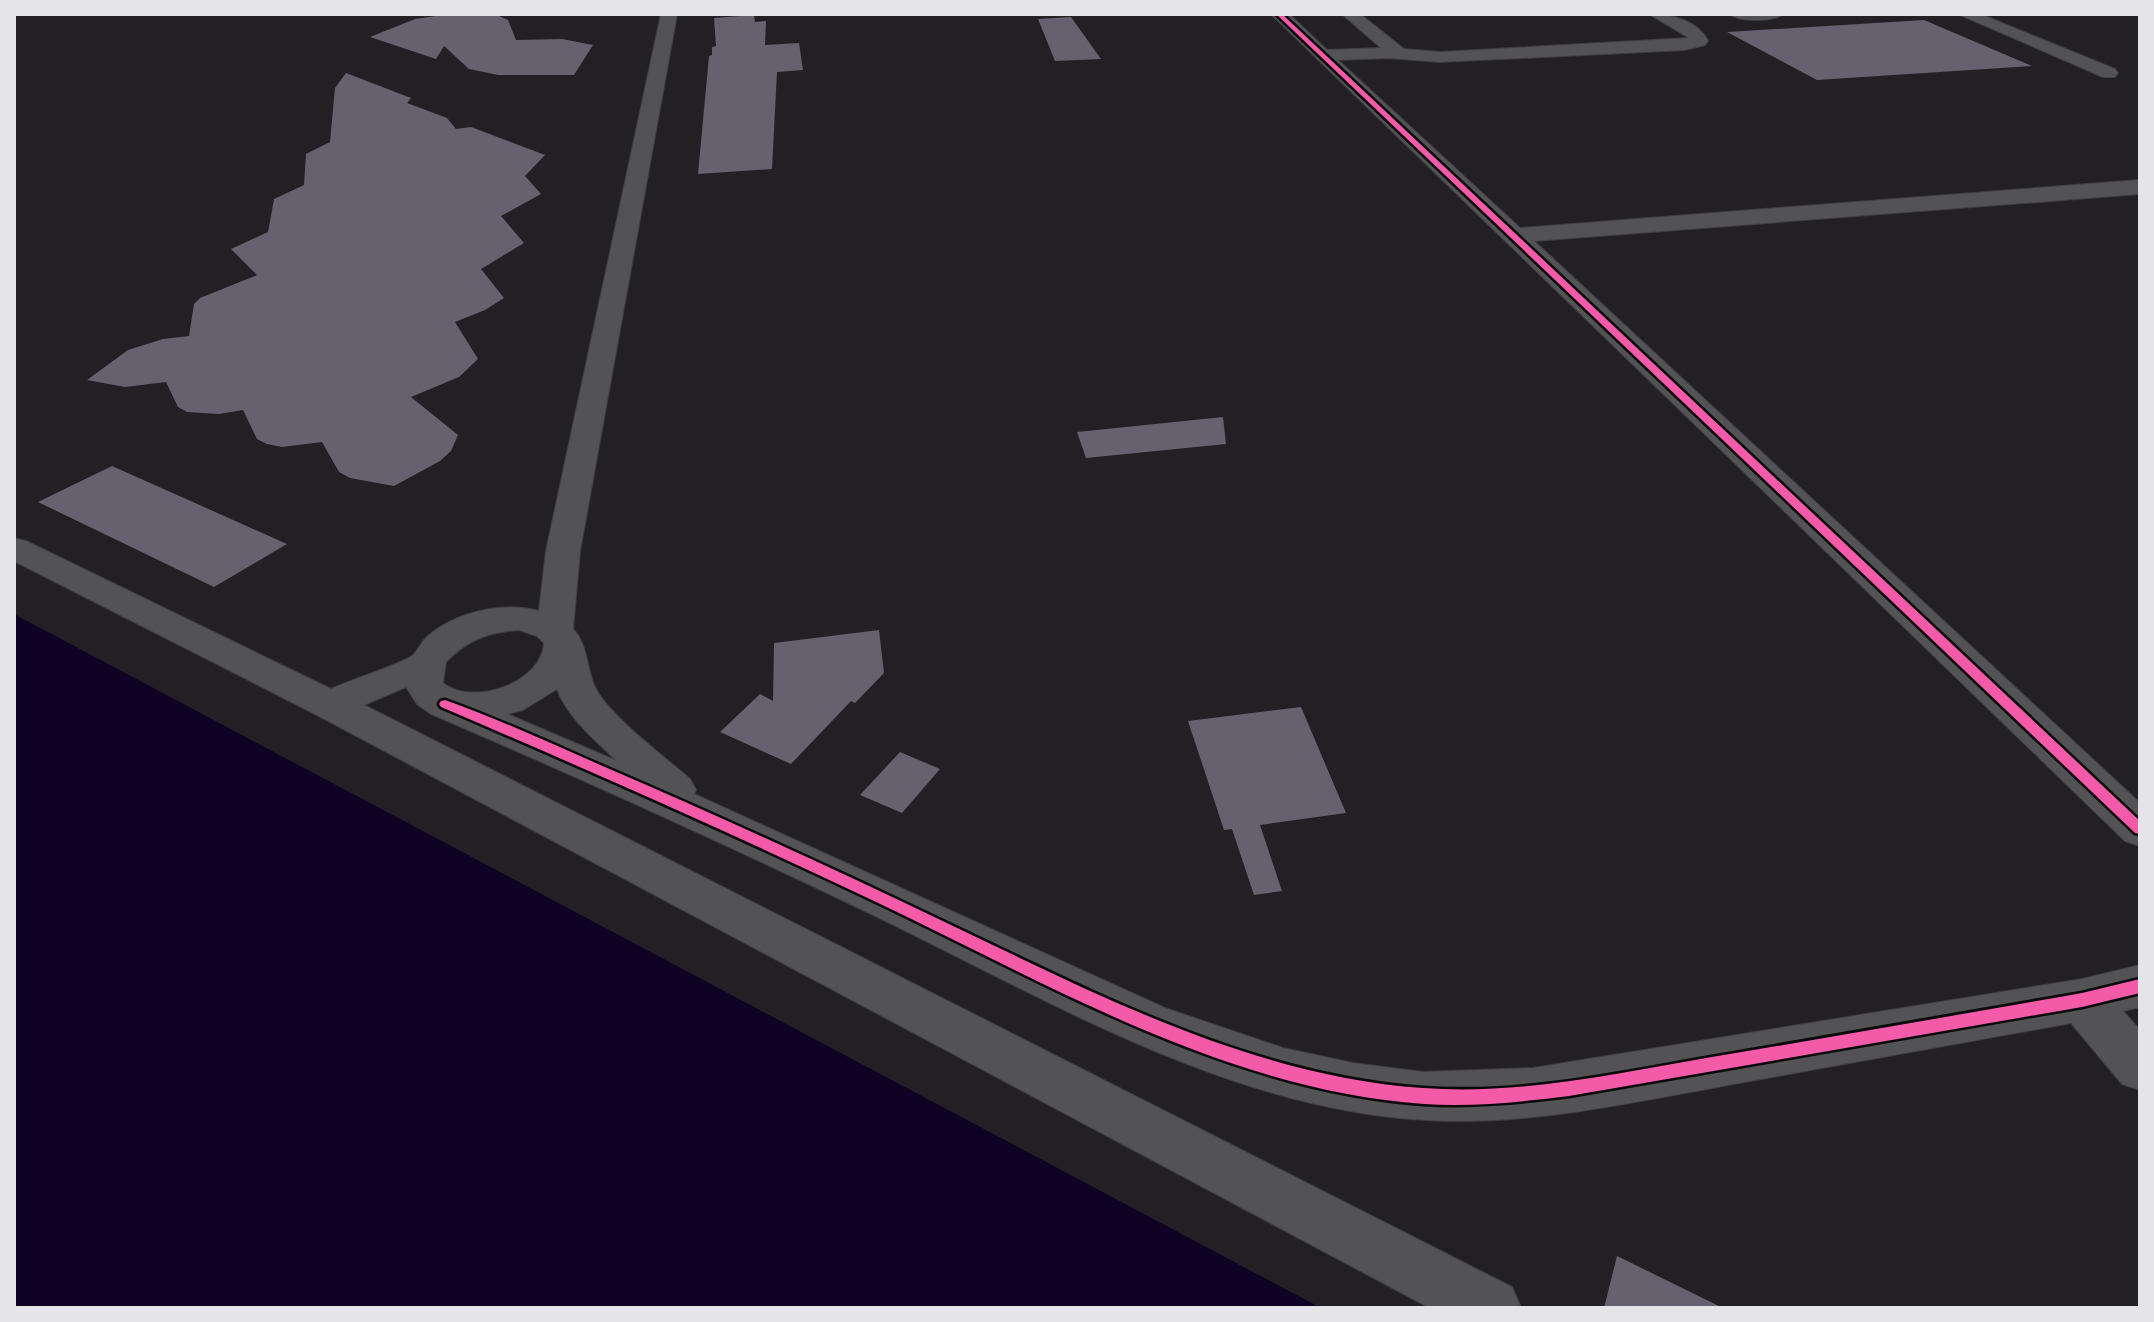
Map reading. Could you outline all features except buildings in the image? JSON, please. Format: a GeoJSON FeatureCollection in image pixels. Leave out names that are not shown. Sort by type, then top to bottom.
{"type":"FeatureCollection","features":[{"type":"Feature","properties":{"kind":"street"},"geometry":{"type":"LineString","coordinates":[[445,704],[465,708],[513,700],[552,675],[562,661],[563,551],[669,14]]}},
{"type":"Feature","properties":{"kind":"street"},"geometry":{"type":"LineString","coordinates":[[1279,14],[2140,829]]}},
{"type":"Feature","properties":{"kind":"street"},"geometry":{"type":"LineString","coordinates":[[1350,14],[1398,53]]}},
{"type":"Feature","properties":{"kind":"street"},"geometry":{"type":"LineString","coordinates":[[1322,55],[1398,53],[1450,57],[1685,45],[1699,41],[1696,34],[1657,14]]}},
{"type":"Feature","properties":{"kind":"street"},"geometry":{"type":"LineString","coordinates":[[1737,14],[1776,14]]}},
{"type":"Feature","properties":{"kind":"street"},"geometry":{"type":"LineString","coordinates":[[1966,14],[2109,73]]}},
{"type":"Feature","properties":{"kind":"street"},"geometry":{"type":"LineString","coordinates":[[1513,236],[2140,187]]}},
{"type":"Feature","properties":{"kind":"street"},"geometry":{"type":"LineString","coordinates":[[14,548],[331,705],[1491,1308]]}},
{"type":"Feature","properties":{"kind":"street"},"geometry":{"type":"LineString","coordinates":[[563,551],[552,571],[533,590],[443,643],[424,666],[424,689],[432,698],[705,814],[1081,992],[1206,1047],[1314,1080],[1422,1096],[1517,1095],[2082,1000],[2140,986]]}},
{"type":"Feature","properties":{"kind":"street"},"geometry":{"type":"LineString","coordinates":[[476,625],[521,618],[540,621],[560,637],[577,693],[653,772],[705,814]]}},
{"type":"Feature","properties":{"kind":"street"},"geometry":{"type":"LineString","coordinates":[[331,705],[377,683],[424,666]]}},
{"type":"Feature","properties":{"kind":"street"},"geometry":{"type":"LineString","coordinates":[[2082,1000],[2140,1067]]}},
{"type":"Feature","properties":{"kind":"shaded area"},"geometry":{"type":"Polygon","coordinates":[[[14,614],[1321,1308],[14,1308],[14,614]]]}},
{"type":"Feature","properties":{"kind":"cycle path"},"geometry":{"type":"LineString","coordinates":[[1279,14],[2140,829]]}},
{"type":"Feature","properties":{"kind":"cycle path"},"geometry":{"type":"LineString","coordinates":[[445,704],[778,850],[1148,1024],[1283,1072],[1353,1087],[1423,1096],[1533,1093],[1643,1077],[2082,1000],[2140,986]]}}]}
